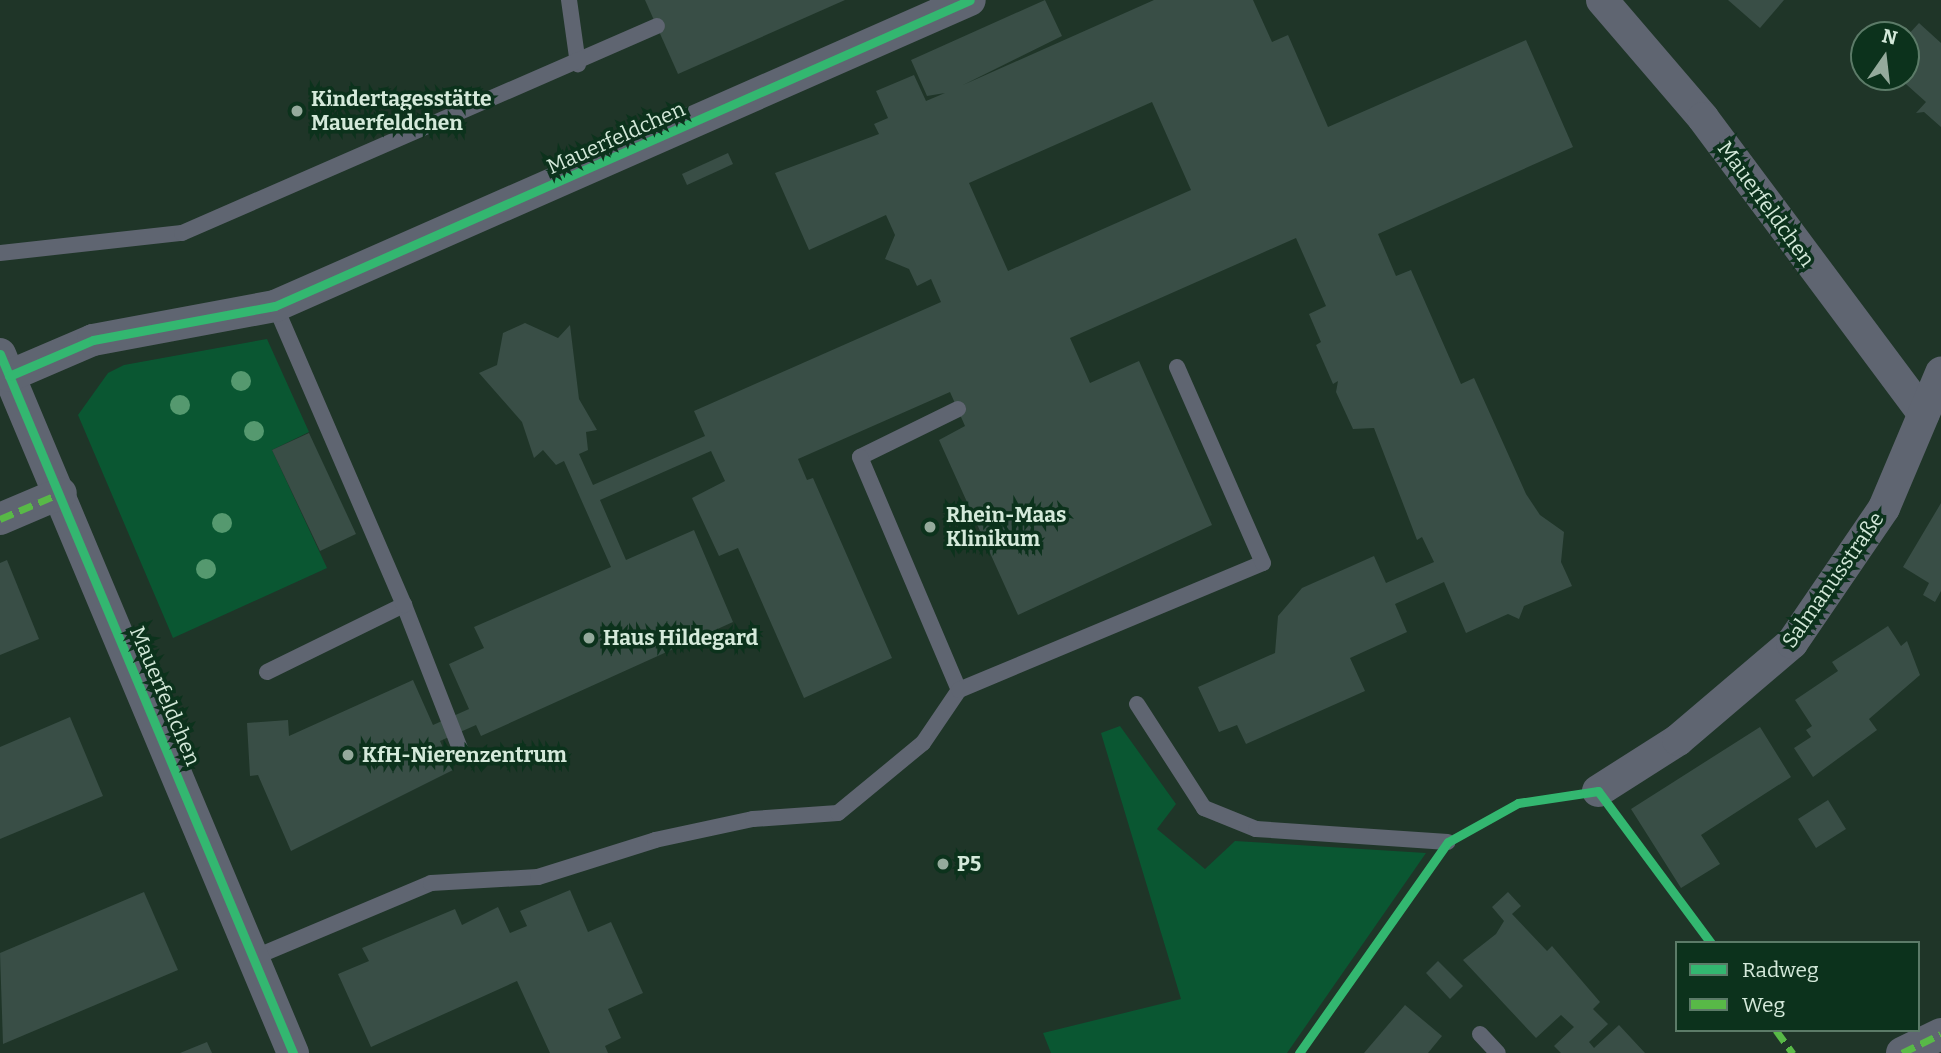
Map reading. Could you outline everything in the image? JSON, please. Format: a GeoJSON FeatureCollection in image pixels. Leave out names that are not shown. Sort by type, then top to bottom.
{"type":"FeatureCollection","features":[{"type":"Feature","properties":{"kind":"street","name":"Mauerfeldchen"},"geometry":{"type":"LineString","coordinates":[[293,1053],[61,493],[4,365],[93,340],[275,306],[970,0]]}},
{"type":"Feature","properties":{"kind":"street","name":"Mauerfeldchen"},"geometry":{"type":"LineString","coordinates":[[1602,0],[1703,118],[1924,414]]}},
{"type":"Feature","properties":{"kind":"street","name":"Salmanusstraße"},"geometry":{"type":"LineString","coordinates":[[1598,791],[1678,740],[1791,643],[1884,508],[1941,373]]}},
{"type":"Feature","properties":{"kind":"street"},"geometry":{"type":"LineString","coordinates":[[0,519],[61,493]]}},
{"type":"Feature","properties":{"kind":"street"},"geometry":{"type":"LineString","coordinates":[[1902,1053],[1941,1034]]}},
{"type":"Feature","properties":{"kind":"lane"},"geometry":{"type":"LineString","coordinates":[[569,0],[578,64]]}},
{"type":"Feature","properties":{"kind":"lane"},"geometry":{"type":"LineString","coordinates":[[0,253],[183,233],[578,64],[657,26]]}},
{"type":"Feature","properties":{"kind":"lane"},"geometry":{"type":"LineString","coordinates":[[275,306],[404,605],[461,751]]}},
{"type":"Feature","properties":{"kind":"lane"},"geometry":{"type":"LineString","coordinates":[[253,958],[431,883],[538,877],[655,840],[753,819],[838,813],[923,743],[959,690],[1263,562],[1177,367]]}},
{"type":"Feature","properties":{"kind":"lane"},"geometry":{"type":"LineString","coordinates":[[958,409],[860,457],[959,690]]}},
{"type":"Feature","properties":{"kind":"lane"},"geometry":{"type":"LineString","coordinates":[[267,672],[404,605]]}},
{"type":"Feature","properties":{"kind":"lane"},"geometry":{"type":"LineString","coordinates":[[1137,704],[1204,808],[1256,829],[1448,842]]}},
{"type":"Feature","properties":{"kind":"lane"},"geometry":{"type":"LineString","coordinates":[[1480,1034],[1498,1053]]}},
{"type":"Feature","properties":{"kind":"green space"},"geometry":{"type":"Polygon","coordinates":[[[267,339],[309,432],[272,450],[327,568],[173,638],[78,415],[108,373],[124,365],[267,339]]]}},
{"type":"Feature","properties":{"kind":"green space"},"geometry":{"type":"Polygon","coordinates":[[[1120,726],[1176,804],[1157,829],[1205,869],[1235,841],[1426,853],[1287,1053],[1051,1053],[1043,1033],[1181,999],[1101,733],[1120,726]]]}},
{"type":"Feature","properties":{"kind":"building"},"geometry":{"type":"Polygon","coordinates":[[[645,0],[845,0],[678,74],[645,0]]]}},
{"type":"Feature","properties":{"kind":"building"},"geometry":{"type":"Polygon","coordinates":[[[1045,0],[1062,36],[963,85],[1154,0],[1253,0],[1272,42],[1288,35],[1328,127],[1526,40],[1573,147],[1378,234],[1396,276],[1411,270],[1461,384],[1474,378],[1526,494],[1540,515],[1564,532],[1561,562],[1572,586],[1524,606],[1519,619],[1508,614],[1466,633],[1444,582],[1395,604],[1407,632],[1350,658],[1365,691],[1246,744],[1237,725],[1219,732],[1198,687],[1275,653],[1278,616],[1302,588],[1374,556],[1386,583],[1434,562],[1422,537],[1417,540],[1374,428],[1353,429],[1336,392],[1338,381],[1333,384],[1316,345],[1321,342],[1309,314],[1326,306],[1296,238],[1070,338],[1090,383],[1139,361],[1212,525],[1018,615],[939,440],[965,426],[950,392],[798,459],[807,480],[813,478],[892,658],[804,698],[738,548],[719,556],[692,498],[725,481],[711,451],[600,500],[626,560],[694,530],[733,622],[481,736],[476,725],[440,741],[453,770],[291,851],[258,775],[250,776],[247,723],[288,720],[289,736],[413,680],[433,725],[469,709],[449,664],[484,648],[474,627],[611,567],[564,461],[556,465],[543,450],[534,458],[522,422],[479,373],[497,365],[503,333],[525,323],[558,338],[570,325],[579,399],[597,430],[586,432],[588,450],[579,454],[593,485],[705,436],[694,411],[941,302],[931,279],[917,286],[909,269],[885,259],[895,235],[886,215],[809,250],[775,173],[879,134],[874,124],[888,118],[876,91],[914,75],[926,101],[945,93],[927,96],[911,60],[1045,0]],[[1152,102],[969,183],[1008,271],[1191,190],[1152,102]]]}},
{"type":"Feature","properties":{"kind":"building"},"geometry":{"type":"Polygon","coordinates":[[[1728,0],[1784,0],[1760,28],[1728,0]]]}},
{"type":"Feature","properties":{"kind":"building"},"geometry":{"type":"Polygon","coordinates":[[[1920,24],[1941,43],[1941,127],[1924,112],[1916,113],[1926,102],[1914,91],[1920,91],[1920,24]]]}},
{"type":"Feature","properties":{"kind":"building"},"geometry":{"type":"Polygon","coordinates":[[[728,153],[733,164],[687,185],[682,174],[728,153]]]}},
{"type":"Feature","properties":{"kind":"building"},"geometry":{"type":"Polygon","coordinates":[[[309,433],[356,534],[320,551],[272,450],[309,433]]]}},
{"type":"Feature","properties":{"kind":"building"},"geometry":{"type":"Polygon","coordinates":[[[1941,503],[1941,591],[1935,602],[1923,595],[1929,583],[1903,567],[1941,503]]]}},
{"type":"Feature","properties":{"kind":"building"},"geometry":{"type":"Polygon","coordinates":[[[7,560],[39,639],[0,655],[0,563],[7,560]]]}},
{"type":"Feature","properties":{"kind":"building"},"geometry":{"type":"Polygon","coordinates":[[[1888,626],[1901,646],[1907,641],[1920,675],[1869,719],[1877,730],[1813,777],[1794,748],[1811,737],[1806,730],[1812,726],[1795,700],[1838,671],[1832,662],[1888,626]]]}},
{"type":"Feature","properties":{"kind":"building"},"geometry":{"type":"Polygon","coordinates":[[[70,717],[103,796],[0,839],[0,747],[70,717]]]}},
{"type":"Feature","properties":{"kind":"building"},"geometry":{"type":"Polygon","coordinates":[[[1760,727],[1791,777],[1701,835],[1720,864],[1681,888],[1631,809],[1760,727]]]}},
{"type":"Feature","properties":{"kind":"building"},"geometry":{"type":"Polygon","coordinates":[[[1828,800],[1846,829],[1816,848],[1798,819],[1828,800]]]}},
{"type":"Feature","properties":{"kind":"building"},"geometry":{"type":"Polygon","coordinates":[[[570,890],[588,932],[611,922],[643,993],[608,1009],[621,1038],[605,1046],[608,1053],[550,1053],[517,981],[371,1047],[338,974],[369,961],[362,948],[455,909],[462,925],[498,907],[510,933],[527,926],[520,911],[570,890]]]}},
{"type":"Feature","properties":{"kind":"building"},"geometry":{"type":"Polygon","coordinates":[[[144,892],[178,970],[3,1044],[0,953],[144,892]]]}},
{"type":"Feature","properties":{"kind":"building"},"geometry":{"type":"Polygon","coordinates":[[[1508,892],[1521,906],[1512,914],[1547,951],[1552,946],[1600,1002],[1593,1009],[1608,1024],[1589,1042],[1594,1048],[1619,1025],[1645,1053],[1561,1053],[1554,1046],[1574,1027],[1561,1015],[1536,1038],[1463,960],[1496,934],[1504,921],[1492,907],[1508,892]]]}},
{"type":"Feature","properties":{"kind":"building"},"geometry":{"type":"Polygon","coordinates":[[[1438,961],[1463,986],[1450,999],[1426,973],[1438,961]]]}},
{"type":"Feature","properties":{"kind":"building"},"geometry":{"type":"Polygon","coordinates":[[[1405,1005],[1442,1036],[1428,1053],[1364,1053],[1405,1005]]]}},
{"type":"Feature","properties":{"kind":"building"},"geometry":{"type":"Polygon","coordinates":[[[207,1042],[212,1053],[180,1053],[207,1042]]]}},
{"type":"Feature","properties":{"kind":"marked path"},"geometry":{"type":"LineString","coordinates":[[0,519],[61,493]]}},
{"type":"Feature","properties":{"kind":"marked path"},"geometry":{"type":"LineString","coordinates":[[1777,1032],[1793,1053]]}},
{"type":"Feature","properties":{"kind":"marked path"},"geometry":{"type":"LineString","coordinates":[[1902,1053],[1941,1034]]}},
{"type":"Feature","properties":{"kind":"cycle path"},"geometry":{"type":"LineString","coordinates":[[9,376],[93,340],[275,306],[970,0]]}},
{"type":"Feature","properties":{"kind":"cycle path"},"geometry":{"type":"LineString","coordinates":[[0,354],[293,1053]]}},
{"type":"Feature","properties":{"kind":"cycle path"},"geometry":{"type":"LineString","coordinates":[[1299,1053],[1448,842],[1518,803],[1598,791],[1710,941]]}},
{"type":"Feature","properties":{"kind":"place","name":"Kindertagesstätte Mauerfeldchen"},"geometry":{"type":"Point","coordinates":[297,111]}},
{"type":"Feature","properties":{"kind":"place","name":"Rhein-Maas Klinikum"},"geometry":{"type":"Point","coordinates":[930,527]}},
{"type":"Feature","properties":{"kind":"place","name":"Haus Hildegard"},"geometry":{"type":"Point","coordinates":[589,638]}},
{"type":"Feature","properties":{"kind":"place","name":"KfH-Nierenzentrum"},"geometry":{"type":"Point","coordinates":[348,755]}},
{"type":"Feature","properties":{"kind":"place","name":"P5"},"geometry":{"type":"Point","coordinates":[943,864]}}]}
